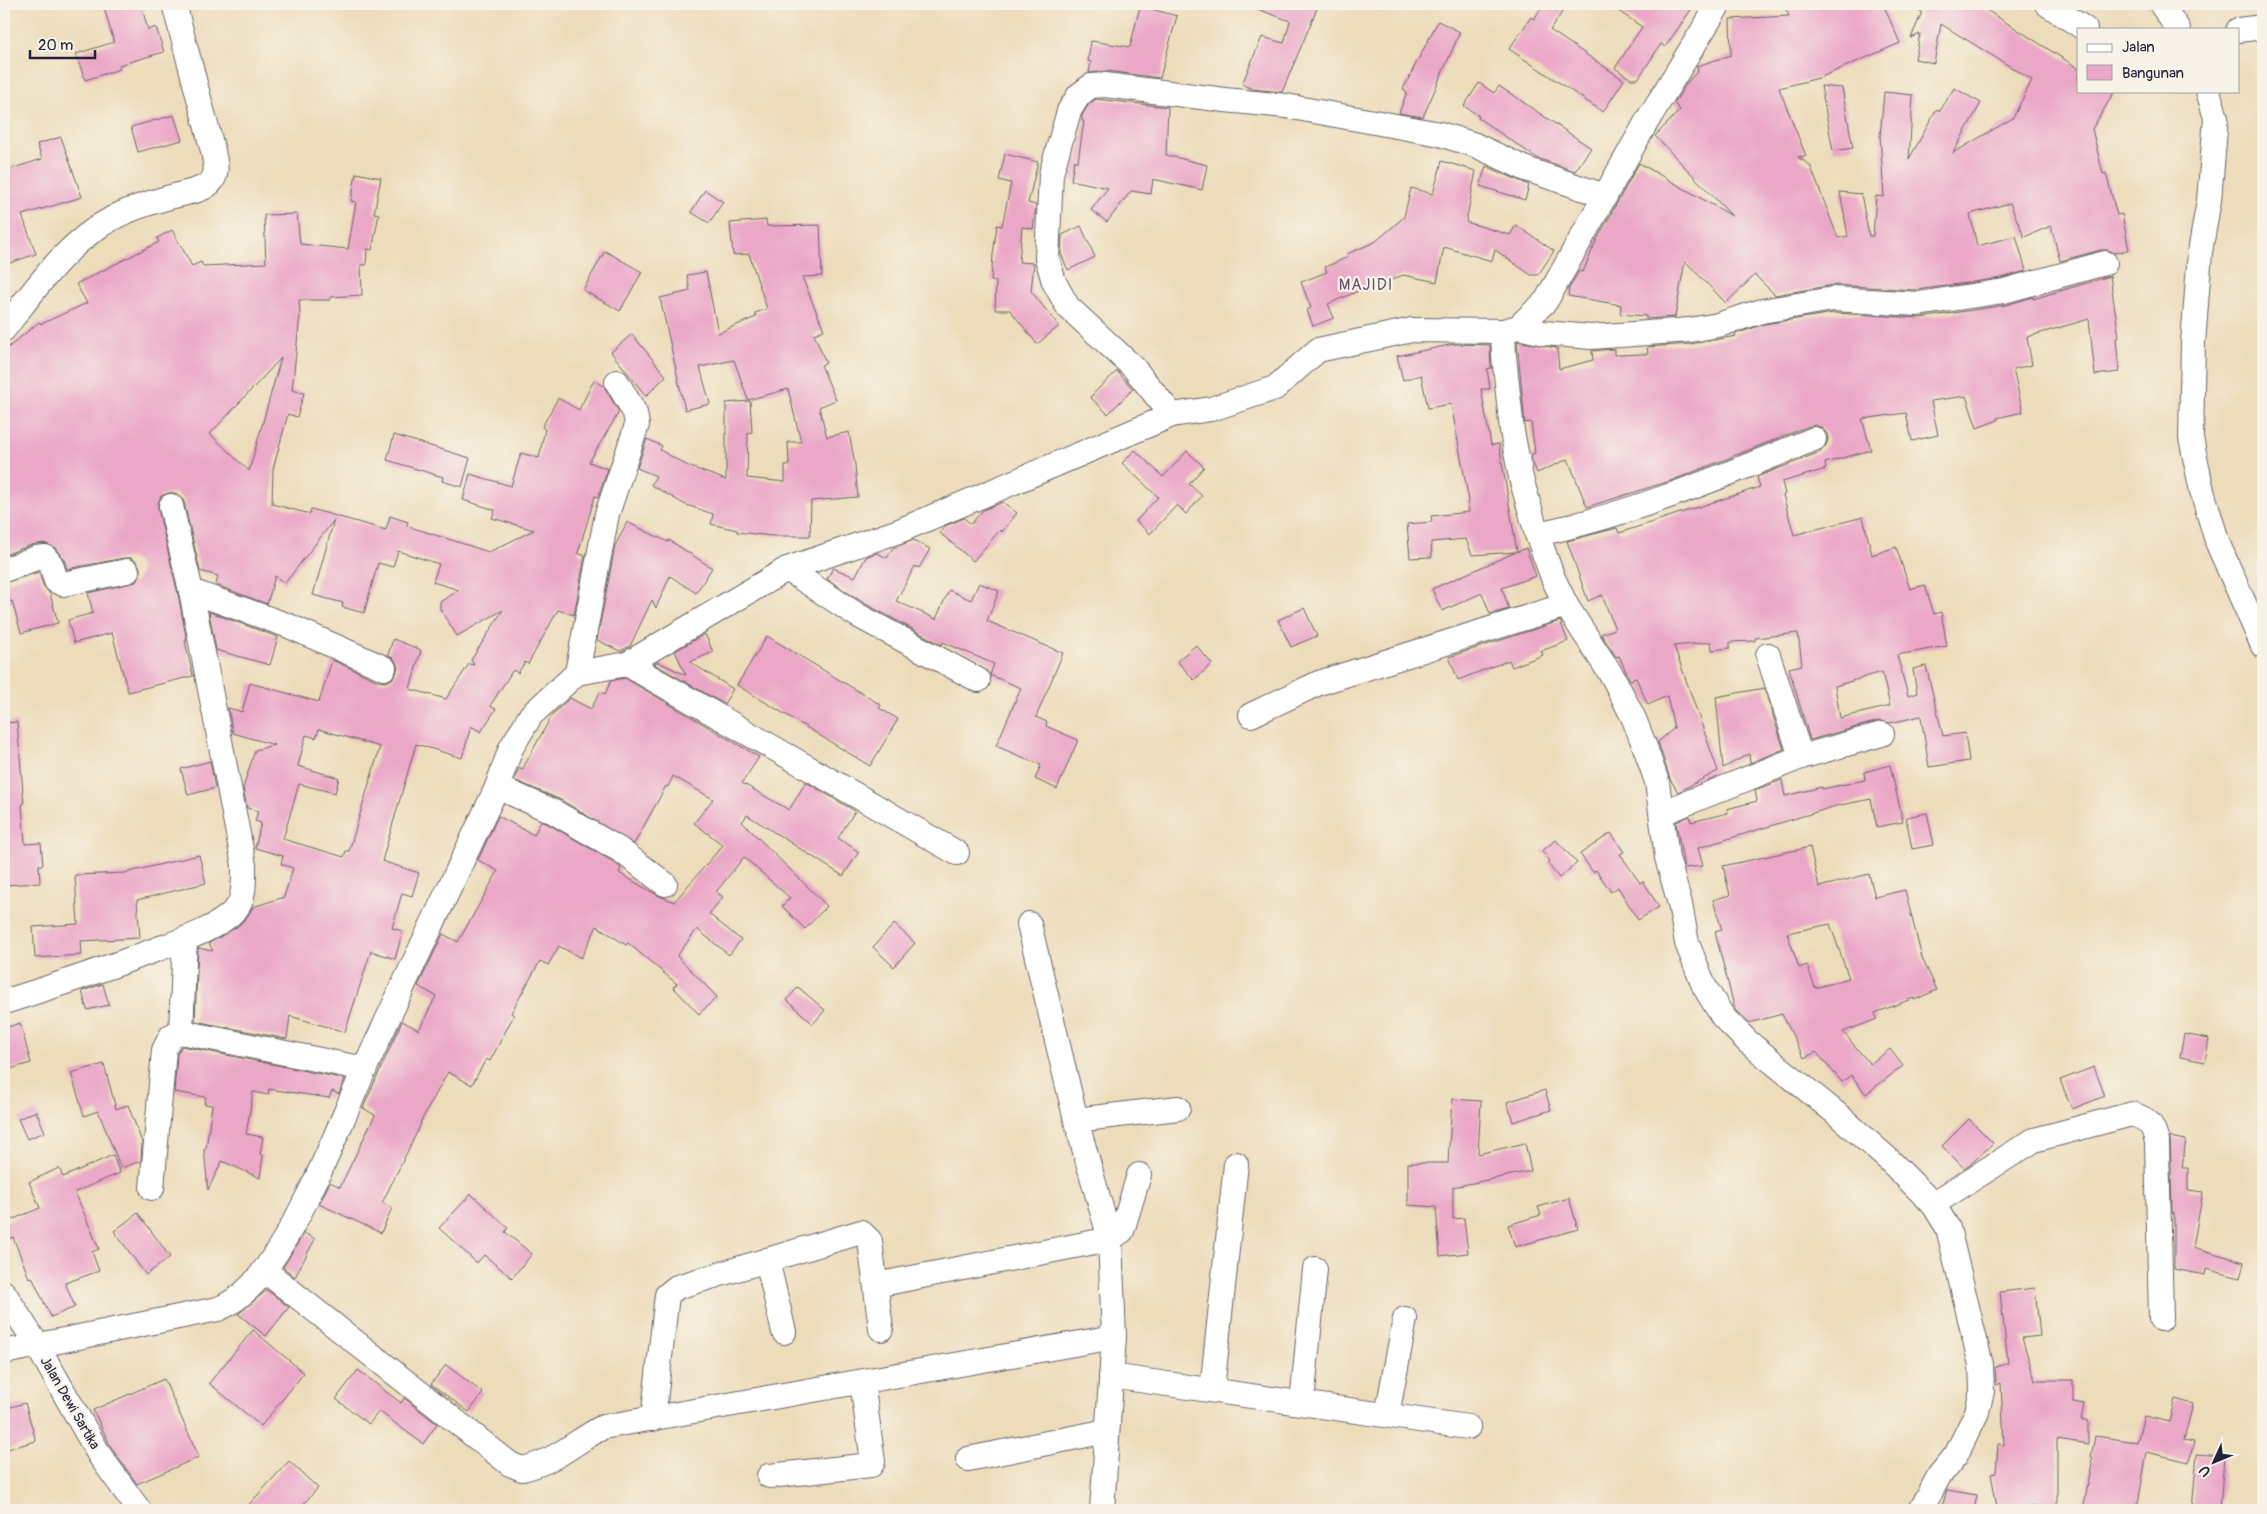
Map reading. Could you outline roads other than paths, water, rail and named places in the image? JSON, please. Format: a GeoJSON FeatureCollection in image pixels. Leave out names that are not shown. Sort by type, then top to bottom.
{"type":"FeatureCollection","features":[{"type":"Feature","properties":{"kind":"street"},"geometry":{"type":"LineString","coordinates":[[8,317],[60,259],[79,241],[96,229],[114,217],[174,196],[200,190],[211,182],[214,177],[216,171],[213,151],[174,4]]}},
{"type":"Feature","properties":{"kind":"street"},"geometry":{"type":"LineString","coordinates":[[1719,4],[1647,121],[1546,301],[1511,329],[1504,363],[1512,430],[1521,478],[1537,534],[1553,578],[1566,605],[1614,679],[1634,719],[1657,782],[1667,858],[1680,904],[1686,943],[1704,986],[1723,1017],[1748,1042],[1837,1114],[1889,1160],[1933,1204],[1948,1228],[1981,1365],[1982,1391],[1977,1412],[1956,1455],[1939,1476],[1921,1510]]}},
{"type":"Feature","properties":{"kind":"street"},"geometry":{"type":"LineString","coordinates":[[2047,4],[2083,28]]}},
{"type":"Feature","properties":{"kind":"street"},"geometry":{"type":"LineString","coordinates":[[2161,4],[2177,28]]}},
{"type":"Feature","properties":{"kind":"street"},"geometry":{"type":"LineString","coordinates":[[2240,30],[2263,27]]}},
{"type":"Feature","properties":{"kind":"street"},"geometry":{"type":"LineString","coordinates":[[1172,415],[1133,366],[1096,335],[1068,307],[1054,282],[1047,258],[1051,174],[1069,111],[1079,95],[1090,86],[1105,85],[1286,106],[1440,134],[1474,145],[1526,169],[1605,196]]}},
{"type":"Feature","properties":{"kind":"street"},"geometry":{"type":"LineString","coordinates":[[2208,92],[2216,118],[2209,200],[2200,252],[2193,343],[2192,438],[2202,491],[2218,544],[2263,646]]}},
{"type":"Feature","properties":{"kind":"street"},"geometry":{"type":"LineString","coordinates":[[4,1352],[218,1309],[230,1305],[245,1292],[264,1270],[278,1250],[317,1178],[365,1069],[497,787],[511,748],[531,715],[577,672],[627,664],[787,568],[899,531],[1172,415],[1211,409],[1275,388],[1318,350],[1412,330],[1511,329],[1591,337],[1690,330],[1718,325],[1762,311],[1833,298],[1918,304],[2004,291],[2105,263]]}},
{"type":"Feature","properties":{"kind":"street"},"geometry":{"type":"LineString","coordinates":[[577,672],[607,514],[637,425],[635,413],[617,382]]}},
{"type":"Feature","properties":{"kind":"street"},"geometry":{"type":"LineString","coordinates":[[1537,534],[1583,525],[1719,478],[1814,439]]}},
{"type":"Feature","properties":{"kind":"street"},"geometry":{"type":"LineString","coordinates":[[4,1002],[88,976],[185,939],[225,919],[238,907],[243,889],[244,865],[191,591],[171,506]]}},
{"type":"Feature","properties":{"kind":"street"},"geometry":{"type":"LineString","coordinates":[[4,570],[36,558],[45,557],[51,564],[56,581],[63,584],[127,571]]}},
{"type":"Feature","properties":{"kind":"street"},"geometry":{"type":"LineString","coordinates":[[787,568],[857,615],[978,680]]}},
{"type":"Feature","properties":{"kind":"street"},"geometry":{"type":"LineString","coordinates":[[191,591],[288,626],[384,668]]}},
{"type":"Feature","properties":{"kind":"street"},"geometry":{"type":"LineString","coordinates":[[1251,715],[1319,683],[1566,605]]}},
{"type":"Feature","properties":{"kind":"street"},"geometry":{"type":"LineString","coordinates":[[1768,655],[1801,757]]}},
{"type":"Feature","properties":{"kind":"street"},"geometry":{"type":"LineString","coordinates":[[627,664],[957,853]]}},
{"type":"Feature","properties":{"kind":"street"},"geometry":{"type":"LineString","coordinates":[[1662,813],[1801,757],[1882,734]]}},
{"type":"Feature","properties":{"kind":"street"},"geometry":{"type":"LineString","coordinates":[[497,787],[554,812],[620,850],[665,884]]}},
{"type":"Feature","properties":{"kind":"street"},"geometry":{"type":"LineString","coordinates":[[1029,924],[1076,1120],[1110,1238],[1114,1337],[1102,1510]]}},
{"type":"Feature","properties":{"kind":"street"},"geometry":{"type":"LineString","coordinates":[[181,1032],[185,939]]}},
{"type":"Feature","properties":{"kind":"street"},"geometry":{"type":"LineString","coordinates":[[152,1188],[164,1050],[171,1036],[181,1032],[365,1069]]}},
{"type":"Feature","properties":{"kind":"street"},"geometry":{"type":"LineString","coordinates":[[1076,1120],[1178,1108]]}},
{"type":"Feature","properties":{"kind":"street"},"geometry":{"type":"LineString","coordinates":[[1933,1204],[2034,1140],[2132,1114],[2145,1118],[2154,1129],[2157,1142],[2161,1319]]}},
{"type":"Feature","properties":{"kind":"street"},"geometry":{"type":"LineString","coordinates":[[1212,1390],[1236,1164]]}},
{"type":"Feature","properties":{"kind":"street"},"geometry":{"type":"LineString","coordinates":[[876,1285],[1110,1238],[1122,1231],[1140,1174]]}},
{"type":"Feature","properties":{"kind":"street"},"geometry":{"type":"LineString","coordinates":[[653,1419],[667,1295],[677,1287],[861,1232],[870,1241],[881,1329]]}},
{"type":"Feature","properties":{"kind":"street"},"geometry":{"type":"LineString","coordinates":[[767,1260],[784,1332]]}},
{"type":"Feature","properties":{"kind":"street"},"geometry":{"type":"LineString","coordinates":[[1302,1403],[1315,1269]]}},
{"type":"Feature","properties":{"kind":"street"},"geometry":{"type":"LineString","coordinates":[[264,1270],[510,1464],[522,1469],[557,1457],[582,1438],[603,1427],[1114,1337]]}},
{"type":"Feature","properties":{"kind":"street","name":"Jalan Dewi Sartika"},"geometry":{"type":"LineString","coordinates":[[4,1293],[37,1345],[67,1401],[100,1456],[134,1508]]}},
{"type":"Feature","properties":{"kind":"street"},"geometry":{"type":"LineString","coordinates":[[1387,1415],[1405,1319]]}},
{"type":"Feature","properties":{"kind":"street"},"geometry":{"type":"LineString","coordinates":[[1111,1376],[1468,1427]]}},
{"type":"Feature","properties":{"kind":"street"},"geometry":{"type":"LineString","coordinates":[[768,1476],[870,1465],[873,1462],[862,1382]]}},
{"type":"Feature","properties":{"kind":"street"},"geometry":{"type":"LineString","coordinates":[[968,1459],[1107,1431]]}},
{"type":"Feature","properties":{"kind":"district","name":"MAJIDI"},"geometry":{"type":"Point","coordinates":[1366,285]}}]}
